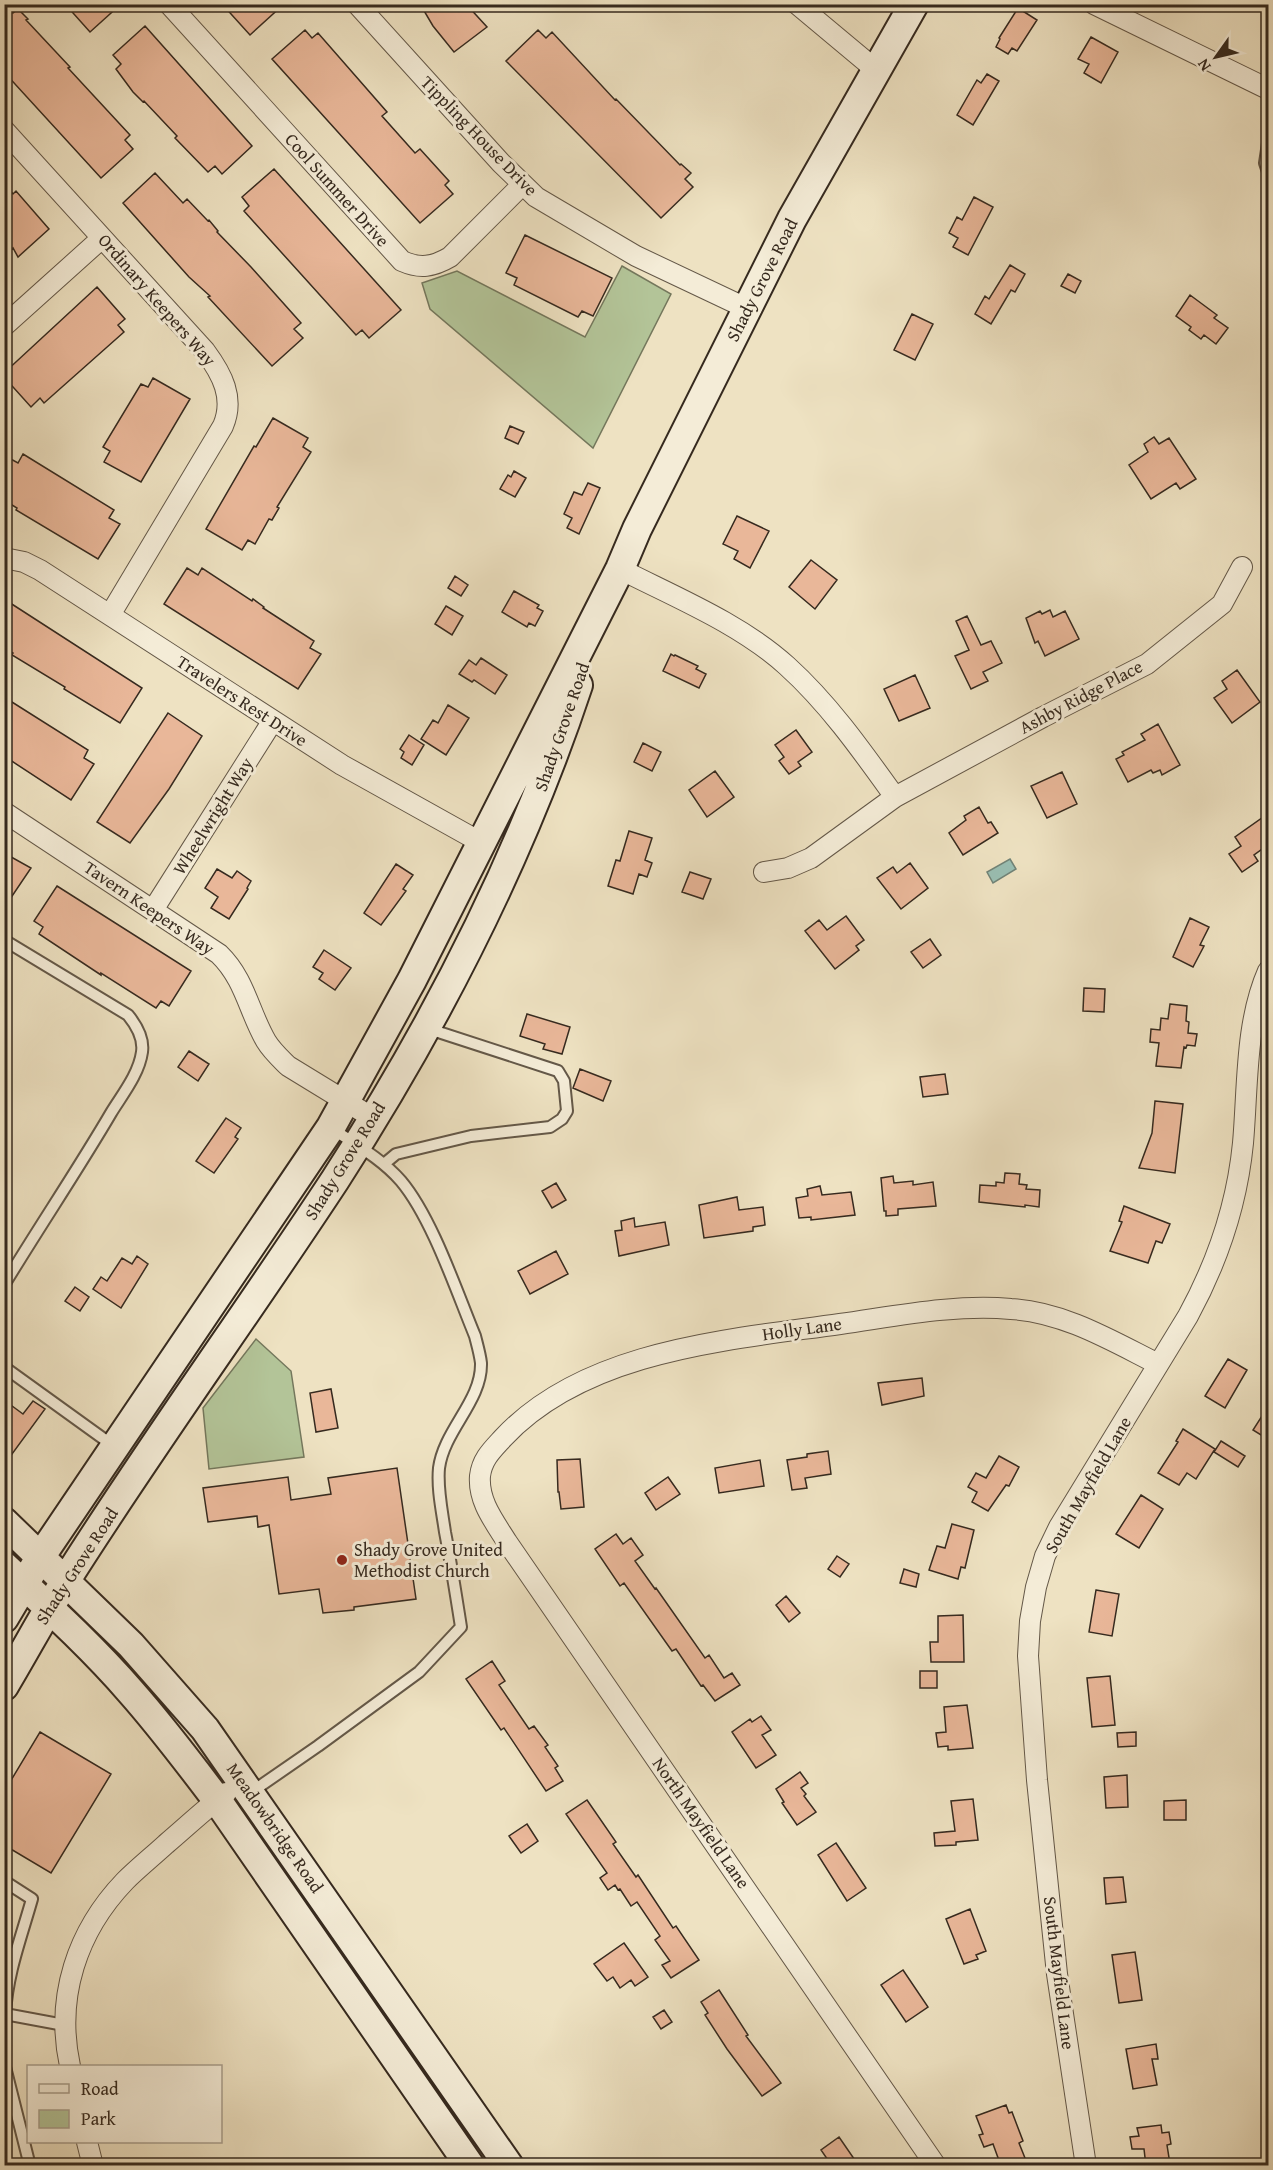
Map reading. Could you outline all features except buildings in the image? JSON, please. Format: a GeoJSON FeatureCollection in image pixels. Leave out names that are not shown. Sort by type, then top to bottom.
{"type":"FeatureCollection","features":[{"type":"Feature","properties":{"kind":"main road","name":"Shady Grove Road"},"geometry":{"type":"LineString","coordinates":[[4,1618],[14,1575],[41,1556],[330,1127],[345,1101],[407,990],[482,843],[792,219],[914,4]]}},
{"type":"Feature","properties":{"kind":"main road","name":"Shady Grove Road"},"geometry":{"type":"LineString","coordinates":[[4,1686],[66,1580],[357,1145],[426,1028],[467,951],[515,852],[543,785],[607,594]]}},
{"type":"Feature","properties":{"kind":"main road","name":"Meadowbridge Road"},"geometry":{"type":"LineString","coordinates":[[4,1522],[131,1645],[205,1729],[509,2166]]}},
{"type":"Feature","properties":{"kind":"main road","name":"Meadowbridge Road"},"geometry":{"type":"LineString","coordinates":[[14,1575],[131,1691],[176,1745],[217,1800],[470,2166]]}},
{"type":"Feature","properties":{"kind":"street","name":"Cool Summer Drive"},"geometry":{"type":"LineString","coordinates":[[169,4],[402,261],[413,266],[427,266],[438,264],[450,257],[522,185]]}},
{"type":"Feature","properties":{"kind":"street","name":"Tippling House Drive"},"geometry":{"type":"LineString","coordinates":[[357,4],[522,185],[552,207],[636,256],[748,309]]}},
{"type":"Feature","properties":{"kind":"street"},"geometry":{"type":"LineString","coordinates":[[797,4],[876,70]]}},
{"type":"Feature","properties":{"kind":"street"},"geometry":{"type":"LineString","coordinates":[[1094,4],[1269,89]]}},
{"type":"Feature","properties":{"kind":"street","name":"Ordinary Keepers Way"},"geometry":{"type":"LineString","coordinates":[[4,130],[205,351],[222,376],[229,403],[224,426],[110,615]]}},
{"type":"Feature","properties":{"kind":"street"},"geometry":{"type":"LineString","coordinates":[[4,326],[102,238]]}},
{"type":"Feature","properties":{"kind":"street","name":"Travelers Rest Drive"},"geometry":{"type":"LineString","coordinates":[[4,558],[24,562],[40,570],[272,722],[342,765],[482,843]]}},
{"type":"Feature","properties":{"kind":"street","name":"Ashby Ridge Place"},"geometry":{"type":"LineString","coordinates":[[764,872],[788,868],[811,858],[895,797],[1147,664],[1222,604],[1242,567]]}},
{"type":"Feature","properties":{"kind":"street"},"geometry":{"type":"LineString","coordinates":[[620,569],[751,638],[786,665],[824,703],[895,797]]}},
{"type":"Feature","properties":{"kind":"street","name":"Wheelwright Way"},"geometry":{"type":"LineString","coordinates":[[153,910],[272,722]]}},
{"type":"Feature","properties":{"kind":"street","name":"Tavern Keepers Way"},"geometry":{"type":"LineString","coordinates":[[4,812],[209,946],[228,963],[243,986],[266,1041],[276,1055],[288,1066],[373,1118]]}},
{"type":"Feature","properties":{"kind":"street","name":"South Mayfield Lane"},"geometry":{"type":"LineString","coordinates":[[1086,2166],[1057,1974],[1037,1780],[1028,1656],[1030,1621],[1039,1577],[1059,1527],[1204,1287],[1220,1249],[1233,1208],[1243,1145],[1254,1024],[1269,971]]}},
{"type":"Feature","properties":{"kind":"street","name":"Holly Lane"},"geometry":{"type":"LineString","coordinates":[[480,1475],[487,1455],[513,1427],[537,1408],[570,1389],[605,1372],[654,1356],[719,1341],[940,1309],[983,1307],[1037,1312],[1066,1321],[1158,1364]]}},
{"type":"Feature","properties":{"kind":"street","name":"North Mayfield Lane"},"geometry":{"type":"LineString","coordinates":[[480,1475],[480,1493],[485,1507],[507,1542],[936,2166]]}},
{"type":"Feature","properties":{"kind":"street"},"geometry":{"type":"LineString","coordinates":[[70,2065],[64,2025],[69,1978],[88,1930],[105,1903],[126,1880],[217,1800],[246,1787]]}},
{"type":"Feature","properties":{"kind":"street"},"geometry":{"type":"LineString","coordinates":[[87,2143],[93,2166]]}},
{"type":"Feature","properties":{"kind":"lane"},"geometry":{"type":"LineString","coordinates":[[1269,143],[1265,163],[1269,172]]}},
{"type":"Feature","properties":{"kind":"lane"},"geometry":{"type":"LineString","coordinates":[[4,940],[128,1015],[140,1033],[142,1052],[129,1083],[4,1285]]}},
{"type":"Feature","properties":{"kind":"lane"},"geometry":{"type":"LineString","coordinates":[[384,1164],[396,1154],[471,1136],[550,1127],[562,1119],[567,1111],[564,1081],[558,1071],[426,1028]]}},
{"type":"Feature","properties":{"kind":"lane"},"geometry":{"type":"LineString","coordinates":[[246,1787],[318,1746],[419,1672],[461,1627],[440,1495],[439,1467],[447,1443],[480,1376],[481,1362],[475,1336],[436,1243],[410,1192],[384,1164],[330,1127]]}},
{"type":"Feature","properties":{"kind":"lane"},"geometry":{"type":"LineString","coordinates":[[4,1367],[116,1447]]}},
{"type":"Feature","properties":{"kind":"lane"},"geometry":{"type":"LineString","coordinates":[[4,1881],[32,1899],[16,1948],[6,1993],[5,2014],[64,2025]]}},
{"type":"Feature","properties":{"kind":"lane"},"geometry":{"type":"LineString","coordinates":[[4,2063],[30,2166]]}},
{"type":"Feature","properties":{"kind":"green space"},"geometry":{"type":"Polygon","coordinates":[[[622,266],[671,294],[593,448],[430,309],[422,283],[457,271],[585,337],[622,266]]]}},
{"type":"Feature","properties":{"kind":"green space"},"geometry":{"type":"Polygon","coordinates":[[[256,1339],[291,1371],[304,1457],[209,1469],[203,1408],[256,1339]]]}},
{"type":"Feature","properties":{"kind":"water"},"geometry":{"type":"Polygon","coordinates":[[[1010,859],[1016,869],[993,883],[987,872],[1010,859]]]}},
{"type":"Feature","properties":{"kind":"place","name":"Shady Grove United Methodist Church"},"geometry":{"type":"Point","coordinates":[342,1560]}}]}
